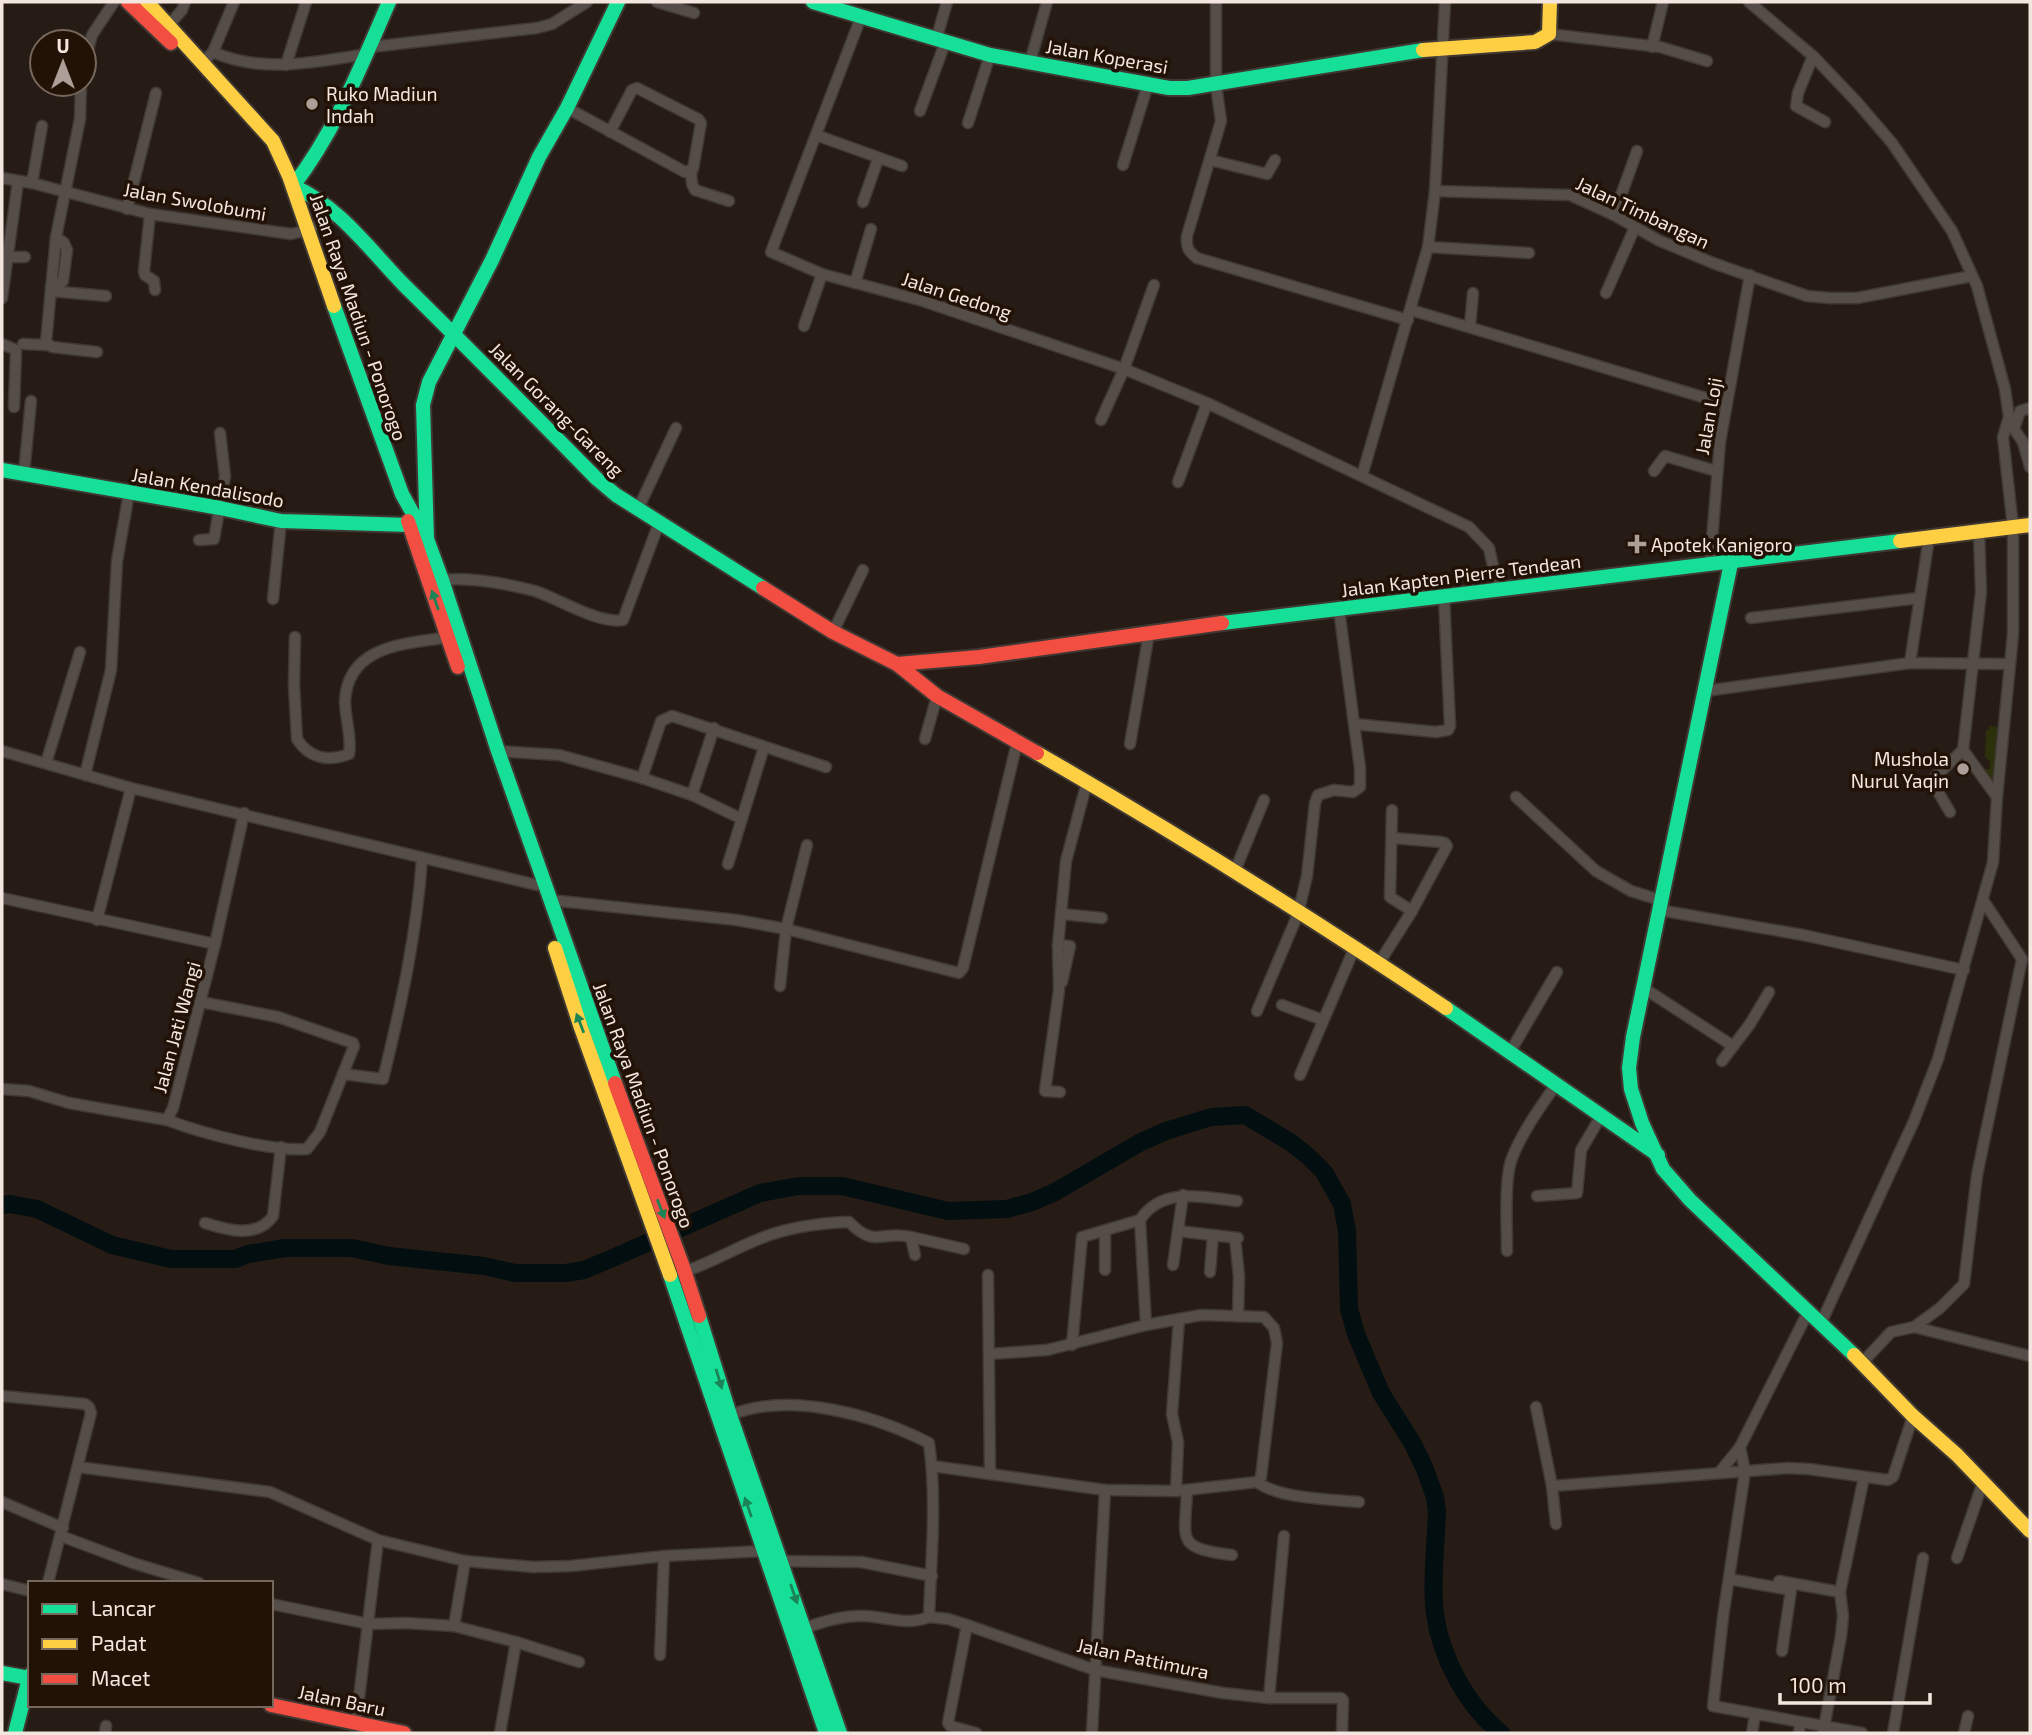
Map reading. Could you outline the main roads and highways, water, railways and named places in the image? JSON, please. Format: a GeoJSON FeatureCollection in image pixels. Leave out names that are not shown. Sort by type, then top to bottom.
{"type":"FeatureCollection","features":[{"type":"Feature","properties":{"kind":"main road"},"geometry":{"type":"LineString","coordinates":[[128,2],[272,147]]}},
{"type":"Feature","properties":{"kind":"main road"},"geometry":{"type":"LineString","coordinates":[[147,2],[169,25],[208,57],[272,147]]}},
{"type":"Feature","properties":{"kind":"main road"},"geometry":{"type":"LineString","coordinates":[[293,186],[310,166],[328,135],[389,2]]}},
{"type":"Feature","properties":{"kind":"main road"},"geometry":{"type":"LineString","coordinates":[[428,539],[423,405],[432,374],[492,260],[539,157],[567,108],[618,2]]}},
{"type":"Feature","properties":{"kind":"main road","name":"Jalan Koperasi"},"geometry":{"type":"LineString","coordinates":[[813,2],[990,55],[1149,84],[1188,88],[1443,47],[1535,42],[1549,34],[1550,2]]}},
{"type":"Feature","properties":{"kind":"main road","name":"Jalan Raya Madiun - Ponorogo"},"geometry":{"type":"LineString","coordinates":[[272,147],[293,186],[402,494],[409,525],[498,751],[634,1154],[686,1269],[730,1415],[840,1733]]}},
{"type":"Feature","properties":{"kind":"main road","name":"Jalan Gorang-Gareng"},"geometry":{"type":"LineString","coordinates":[[293,186],[310,192],[338,213],[392,272],[597,479],[638,509],[833,632],[897,663],[937,696],[1087,782],[1378,963],[1557,1083],[1658,1155]]}},
{"type":"Feature","properties":{"kind":"main road","name":"Jalan Kendalisodo"},"geometry":{"type":"LineString","coordinates":[[2,470],[281,521],[409,525]]}},
{"type":"Feature","properties":{"kind":"main road","name":"Jalan Raya Madiun - Ponorogo"},"geometry":{"type":"LineString","coordinates":[[402,494],[428,539],[442,580],[454,637],[537,885],[572,1004],[599,1056]]}},
{"type":"Feature","properties":{"kind":"main road","name":"Jalan Kapten Pierre Tendean"},"geometry":{"type":"LineString","coordinates":[[897,663],[979,657],[1498,589],[2030,525]]}},
{"type":"Feature","properties":{"kind":"main road"},"geometry":{"type":"LineString","coordinates":[[1731,563],[1642,987],[1629,1068],[1631,1089],[1642,1123],[1663,1169],[1690,1200],[1862,1363],[2030,1531]]}},
{"type":"Feature","properties":{"kind":"main road","name":"Jalan Raya Madiun - Ponorogo"},"geometry":{"type":"LineString","coordinates":[[686,1269],[697,1359],[827,1733]]}},
{"type":"Feature","properties":{"kind":"main road"},"geometry":{"type":"LineString","coordinates":[[697,1359],[711,1352]]}},
{"type":"Feature","properties":{"kind":"main road"},"geometry":{"type":"LineString","coordinates":[[2,1673],[28,1676]]}},
{"type":"Feature","properties":{"kind":"main road"},"geometry":{"type":"LineString","coordinates":[[15,1733],[28,1680]]}},
{"type":"Feature","properties":{"kind":"main road","name":"Jalan Baru"},"geometry":{"type":"LineString","coordinates":[[273,1704],[356,1723],[372,1730],[404,1733]]}},
{"type":"Feature","properties":{"kind":"waterway"},"geometry":{"type":"LineString","coordinates":[[2,1205],[37,1209],[112,1245],[171,1259],[235,1259],[285,1248],[352,1248],[389,1256],[484,1266],[515,1273],[566,1273],[584,1270],[760,1193],[799,1186],[842,1186],[948,1211],[1007,1209],[1055,1192],[1141,1142],[1166,1131],[1211,1117],[1245,1115],[1308,1156],[1324,1172],[1342,1204],[1347,1231],[1349,1309],[1356,1334],[1381,1393],[1413,1444],[1435,1497],[1437,1512],[1434,1603],[1438,1631],[1457,1680],[1477,1709],[1501,1733]]}},
{"type":"Feature","properties":{"kind":"place","name":"Ruko Madiun Indah"},"geometry":{"type":"Point","coordinates":[312,104]}},
{"type":"Feature","properties":{"kind":"place","name":"Apotek Kanigoro"},"geometry":{"type":"Point","coordinates":[1637,544]}},
{"type":"Feature","properties":{"kind":"place","name":"Mushola Nurul Yaqin"},"geometry":{"type":"Point","coordinates":[1963,769]}}]}
